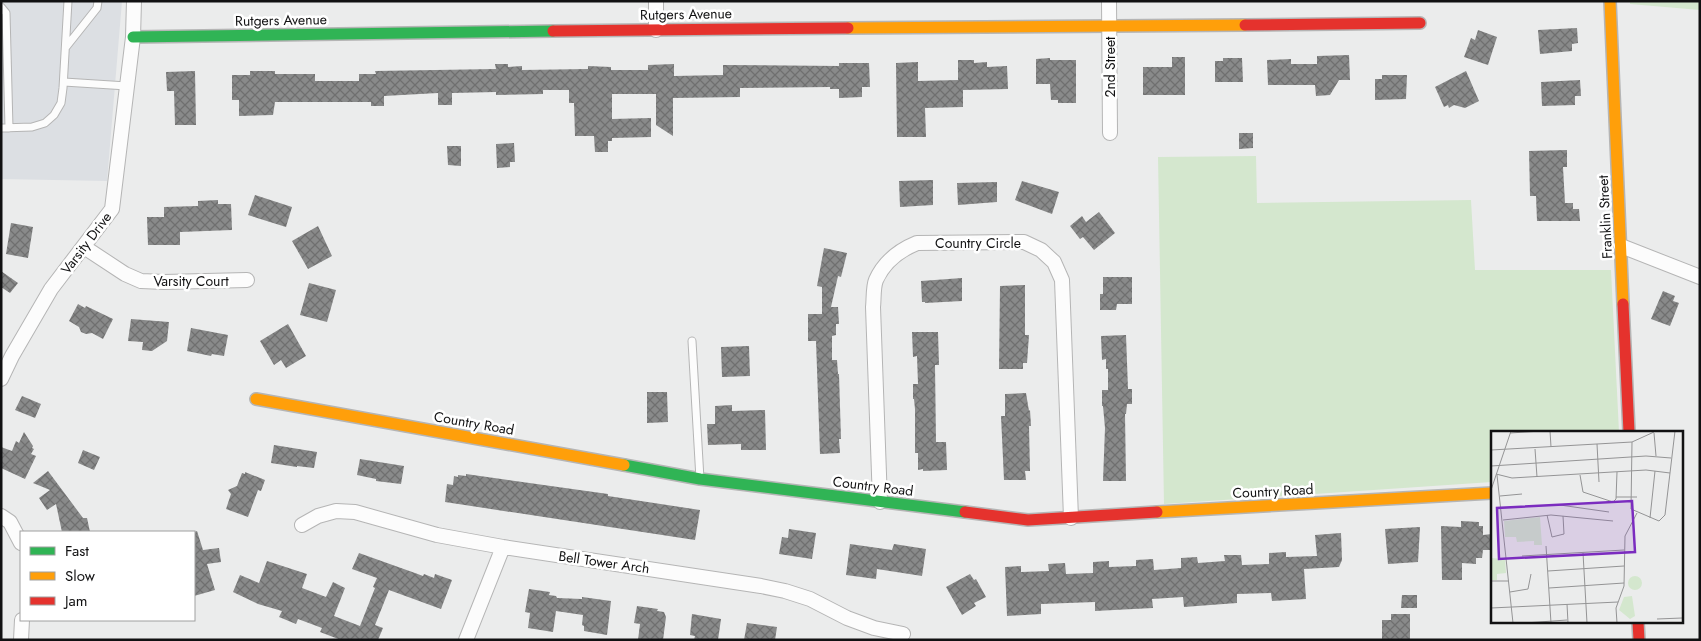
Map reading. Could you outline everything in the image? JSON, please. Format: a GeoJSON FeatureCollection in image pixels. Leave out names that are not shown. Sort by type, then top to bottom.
{"type":"FeatureCollection","features":[{"type":"Feature","properties":{"kind":"street","name":"Varsity Drive"},"geometry":{"type":"LineString","coordinates":[[1,379],[12,356],[51,289],[112,210],[133,38],[134,1]]}},
{"type":"Feature","properties":{"kind":"street"},"geometry":{"type":"LineString","coordinates":[[656,1],[656,30]]}},
{"type":"Feature","properties":{"kind":"street","name":"2nd Street"},"geometry":{"type":"LineString","coordinates":[[1109,1],[1110,133]]}},
{"type":"Feature","properties":{"kind":"street","name":"Franklin Street"},"geometry":{"type":"LineString","coordinates":[[1610,1],[1622,246],[1628,431]]}},
{"type":"Feature","properties":{"kind":"street","name":"Rutgers Avenue"},"geometry":{"type":"LineString","coordinates":[[133,38],[656,30],[1420,23]]}},
{"type":"Feature","properties":{"kind":"street","name":"Country Circle"},"geometry":{"type":"LineString","coordinates":[[880,502],[873,307],[876,280],[889,261],[903,249],[917,243],[1024,242],[1041,250],[1054,262],[1062,280],[1071,518]]}},
{"type":"Feature","properties":{"kind":"street"},"geometry":{"type":"LineString","coordinates":[[1622,246],[1700,277]]}},
{"type":"Feature","properties":{"kind":"street","name":"Varsity Court"},"geometry":{"type":"LineString","coordinates":[[84,247],[125,274],[141,281],[247,280]]}},
{"type":"Feature","properties":{"kind":"street","name":"Country Road"},"geometry":{"type":"LineString","coordinates":[[256,399],[700,479],[1028,520],[1491,493]]}},
{"type":"Feature","properties":{"kind":"street","name":"Bell Tower Arch"},"geometry":{"type":"LineString","coordinates":[[302,525],[318,516],[336,511],[355,512],[437,535],[785,591],[810,599],[847,618],[874,628],[903,634]]}},
{"type":"Feature","properties":{"kind":"street"},"geometry":{"type":"LineString","coordinates":[[1,516],[10,522],[20,541]]}},
{"type":"Feature","properties":{"kind":"street"},"geometry":{"type":"LineString","coordinates":[[466,640],[504,547]]}},
{"type":"Feature","properties":{"kind":"street"},"geometry":{"type":"LineString","coordinates":[[21,640],[22,621]]}},
{"type":"Feature","properties":{"kind":"street"},"geometry":{"type":"LineString","coordinates":[[1638,624],[1639,640]]}},
{"type":"Feature","properties":{"kind":"lane"},"geometry":{"type":"LineString","coordinates":[[1,7],[6,13],[5,128],[32,128],[45,123],[54,115],[61,103],[64,82],[68,1]]}},
{"type":"Feature","properties":{"kind":"lane"},"geometry":{"type":"LineString","coordinates":[[65,47],[97,8],[98,1]]}},
{"type":"Feature","properties":{"kind":"lane"},"geometry":{"type":"LineString","coordinates":[[64,82],[127,86]]}},
{"type":"Feature","properties":{"kind":"lane"},"geometry":{"type":"LineString","coordinates":[[692,341],[700,479]]}},
{"type":"Feature","properties":{"kind":"shaded area"},"geometry":{"type":"Polygon","coordinates":[[[1,1],[122,1],[107,181],[1,179],[1,1]]]}},
{"type":"Feature","properties":{"kind":"green space"},"geometry":{"type":"Polygon","coordinates":[[[1630,1],[1700,1],[1700,10],[1630,4],[1630,1]]]}},
{"type":"Feature","properties":{"kind":"green space"},"geometry":{"type":"Polygon","coordinates":[[[1256,156],[1257,203],[1471,200],[1475,270],[1611,270],[1619,431],[1491,431],[1491,482],[1164,504],[1158,157],[1256,156]]]}},
{"type":"Feature","properties":{"kind":"building"},"geometry":{"type":"Polygon","coordinates":[[[1577,28],[1578,43],[1572,44],[1572,51],[1540,54],[1538,30],[1577,28]]]}},
{"type":"Feature","properties":{"kind":"building"},"geometry":{"type":"Polygon","coordinates":[[[1478,30],[1497,37],[1488,65],[1464,57],[1471,38],[1475,40],[1478,30]]]}},
{"type":"Feature","properties":{"kind":"building"},"geometry":{"type":"Polygon","coordinates":[[[1349,55],[1350,80],[1339,80],[1330,95],[1316,96],[1315,85],[1268,85],[1267,60],[1291,59],[1291,64],[1317,64],[1317,56],[1349,55]]]}},
{"type":"Feature","properties":{"kind":"building"},"geometry":{"type":"Polygon","coordinates":[[[1172,57],[1185,57],[1185,95],[1143,95],[1143,67],[1172,67],[1172,57]]]}},
{"type":"Feature","properties":{"kind":"building"},"geometry":{"type":"Polygon","coordinates":[[[1050,58],[1050,60],[1076,60],[1076,103],[1058,103],[1058,100],[1051,100],[1050,84],[1036,84],[1036,59],[1050,58]]]}},
{"type":"Feature","properties":{"kind":"building"},"geometry":{"type":"Polygon","coordinates":[[[1223,58],[1242,58],[1243,82],[1215,82],[1215,61],[1223,61],[1223,58]]]}},
{"type":"Feature","properties":{"kind":"building"},"geometry":{"type":"Polygon","coordinates":[[[958,60],[974,60],[974,63],[987,62],[987,67],[1007,66],[1008,89],[963,90],[963,107],[925,108],[926,137],[897,137],[896,63],[918,62],[918,81],[958,80],[958,60]]]}},
{"type":"Feature","properties":{"kind":"building"},"geometry":{"type":"Polygon","coordinates":[[[839,63],[869,63],[870,87],[862,87],[862,97],[839,98],[839,89],[830,89],[830,87],[740,88],[740,97],[673,98],[673,136],[656,125],[656,94],[612,94],[612,119],[651,118],[651,137],[612,138],[612,141],[608,141],[608,152],[595,152],[594,136],[575,136],[574,103],[569,103],[569,90],[543,90],[543,94],[496,95],[496,92],[452,93],[452,105],[438,105],[438,93],[384,96],[384,106],[371,106],[371,102],[275,102],[273,115],[239,116],[239,100],[232,100],[232,75],[250,75],[250,71],[275,71],[275,74],[315,74],[315,81],[359,81],[359,74],[376,74],[375,71],[496,69],[495,64],[508,64],[508,67],[522,66],[522,70],[588,69],[588,66],[611,67],[611,70],[648,70],[648,65],[674,64],[674,76],[723,75],[723,65],[839,66],[839,63]]]}},
{"type":"Feature","properties":{"kind":"building"},"geometry":{"type":"Polygon","coordinates":[[[195,71],[196,125],[175,125],[174,91],[167,91],[166,72],[195,71]]]}},
{"type":"Feature","properties":{"kind":"building"},"geometry":{"type":"Polygon","coordinates":[[[1466,71],[1479,101],[1465,108],[1454,105],[1449,108],[1448,105],[1444,107],[1435,87],[1466,71]]]}},
{"type":"Feature","properties":{"kind":"building"},"geometry":{"type":"Polygon","coordinates":[[[1382,75],[1407,75],[1406,99],[1375,100],[1375,79],[1382,79],[1382,75]]]}},
{"type":"Feature","properties":{"kind":"building"},"geometry":{"type":"Polygon","coordinates":[[[1580,80],[1581,96],[1575,96],[1575,105],[1542,106],[1541,82],[1580,80]]]}},
{"type":"Feature","properties":{"kind":"building"},"geometry":{"type":"Polygon","coordinates":[[[1239,133],[1253,133],[1253,148],[1239,149],[1239,133]]]}},
{"type":"Feature","properties":{"kind":"building"},"geometry":{"type":"Polygon","coordinates":[[[514,143],[515,162],[510,162],[510,167],[497,168],[496,144],[514,143]]]}},
{"type":"Feature","properties":{"kind":"building"},"geometry":{"type":"Polygon","coordinates":[[[447,146],[461,146],[461,166],[448,165],[447,146]]]}},
{"type":"Feature","properties":{"kind":"building"},"geometry":{"type":"Polygon","coordinates":[[[1567,150],[1567,167],[1563,167],[1565,203],[1573,203],[1573,209],[1579,209],[1580,221],[1537,221],[1536,196],[1530,196],[1529,151],[1567,150]]]}},
{"type":"Feature","properties":{"kind":"building"},"geometry":{"type":"Polygon","coordinates":[[[933,180],[933,205],[900,207],[899,181],[933,180]]]}},
{"type":"Feature","properties":{"kind":"building"},"geometry":{"type":"Polygon","coordinates":[[[1022,181],[1059,192],[1052,214],[1015,200],[1022,181]]]}},
{"type":"Feature","properties":{"kind":"building"},"geometry":{"type":"Polygon","coordinates":[[[997,182],[997,202],[958,205],[957,183],[997,182]]]}},
{"type":"Feature","properties":{"kind":"building"},"geometry":{"type":"Polygon","coordinates":[[[255,195],[292,207],[286,227],[248,215],[255,195]]]}},
{"type":"Feature","properties":{"kind":"building"},"geometry":{"type":"Polygon","coordinates":[[[218,200],[218,204],[231,204],[232,230],[180,232],[180,245],[148,245],[147,217],[164,217],[164,207],[198,206],[198,201],[218,200]]]}},
{"type":"Feature","properties":{"kind":"building"},"geometry":{"type":"Polygon","coordinates":[[[1099,212],[1115,233],[1094,250],[1083,237],[1080,239],[1070,226],[1082,216],[1086,222],[1099,212]]]}},
{"type":"Feature","properties":{"kind":"building"},"geometry":{"type":"Polygon","coordinates":[[[11,223],[33,227],[28,258],[6,254],[11,223]]]}},
{"type":"Feature","properties":{"kind":"building"},"geometry":{"type":"Polygon","coordinates":[[[318,226],[332,256],[308,269],[292,241],[318,226]]]}},
{"type":"Feature","properties":{"kind":"building"},"geometry":{"type":"Polygon","coordinates":[[[824,248],[847,253],[841,277],[838,276],[831,307],[838,307],[839,324],[836,324],[836,335],[832,336],[832,360],[837,360],[839,374],[840,453],[820,454],[816,341],[808,341],[808,314],[822,314],[822,287],[817,286],[824,248]]]}},
{"type":"Feature","properties":{"kind":"building"},"geometry":{"type":"Polygon","coordinates":[[[1,271],[18,283],[10,293],[1,287],[1,271]]]}},
{"type":"Feature","properties":{"kind":"building"},"geometry":{"type":"Polygon","coordinates":[[[1103,277],[1132,277],[1132,304],[1117,304],[1116,310],[1100,310],[1100,294],[1103,294],[1103,277]]]}},
{"type":"Feature","properties":{"kind":"building"},"geometry":{"type":"Polygon","coordinates":[[[962,278],[962,301],[922,302],[921,281],[962,278]]]}},
{"type":"Feature","properties":{"kind":"building"},"geometry":{"type":"Polygon","coordinates":[[[309,283],[336,290],[327,322],[300,315],[309,283]]]}},
{"type":"Feature","properties":{"kind":"building"},"geometry":{"type":"Polygon","coordinates":[[[1025,285],[1025,335],[1029,335],[1027,363],[1023,363],[1023,369],[999,369],[1000,286],[1025,285]]]}},
{"type":"Feature","properties":{"kind":"building"},"geometry":{"type":"Polygon","coordinates":[[[1663,291],[1675,296],[1673,301],[1679,303],[1670,326],[1651,319],[1663,291]]]}},
{"type":"Feature","properties":{"kind":"building"},"geometry":{"type":"Polygon","coordinates":[[[78,304],[113,319],[103,339],[92,333],[86,334],[81,332],[79,327],[69,321],[78,304]]]}},
{"type":"Feature","properties":{"kind":"building"},"geometry":{"type":"Polygon","coordinates":[[[131,319],[169,322],[167,341],[152,351],[142,350],[143,342],[128,341],[131,319]]]}},
{"type":"Feature","properties":{"kind":"building"},"geometry":{"type":"Polygon","coordinates":[[[288,324],[306,356],[286,368],[281,360],[274,365],[260,341],[288,324]]]}},
{"type":"Feature","properties":{"kind":"building"},"geometry":{"type":"Polygon","coordinates":[[[191,328],[228,335],[224,356],[212,354],[211,356],[187,351],[191,328]]]}},
{"type":"Feature","properties":{"kind":"building"},"geometry":{"type":"Polygon","coordinates":[[[912,332],[938,332],[939,365],[935,365],[936,442],[946,442],[947,470],[918,470],[918,453],[915,453],[915,409],[913,399],[913,384],[918,384],[917,356],[913,357],[912,332]]]}},
{"type":"Feature","properties":{"kind":"building"},"geometry":{"type":"Polygon","coordinates":[[[1126,335],[1128,389],[1132,389],[1132,404],[1127,404],[1125,414],[1126,481],[1103,481],[1105,428],[1102,390],[1108,390],[1108,369],[1106,369],[1106,359],[1102,360],[1101,336],[1126,335]]]}},
{"type":"Feature","properties":{"kind":"building"},"geometry":{"type":"Polygon","coordinates":[[[749,346],[750,376],[722,377],[721,347],[749,346]]]}},
{"type":"Feature","properties":{"kind":"building"},"geometry":{"type":"Polygon","coordinates":[[[647,392],[667,392],[668,422],[647,423],[647,392]]]}},
{"type":"Feature","properties":{"kind":"building"},"geometry":{"type":"Polygon","coordinates":[[[1026,393],[1031,426],[1029,426],[1030,471],[1025,471],[1026,480],[1004,480],[1001,416],[1005,416],[1005,394],[1026,393]]]}},
{"type":"Feature","properties":{"kind":"building"},"geometry":{"type":"Polygon","coordinates":[[[22,396],[41,404],[35,418],[15,410],[22,396]]]}},
{"type":"Feature","properties":{"kind":"building"},"geometry":{"type":"Polygon","coordinates":[[[732,405],[732,411],[765,410],[766,450],[741,450],[741,444],[708,445],[707,424],[715,424],[715,406],[732,405]]]}},
{"type":"Feature","properties":{"kind":"building"},"geometry":{"type":"Polygon","coordinates":[[[24,432],[34,449],[31,454],[36,456],[25,479],[1,468],[1,447],[12,451],[16,441],[19,443],[24,432]]]}},
{"type":"Feature","properties":{"kind":"building"},"geometry":{"type":"Polygon","coordinates":[[[274,445],[317,452],[314,468],[271,463],[274,445]]]}},
{"type":"Feature","properties":{"kind":"building"},"geometry":{"type":"Polygon","coordinates":[[[83,450],[100,457],[94,470],[78,463],[83,450]]]}},
{"type":"Feature","properties":{"kind":"building"},"geometry":{"type":"Polygon","coordinates":[[[360,459],[404,466],[401,484],[376,481],[376,479],[357,475],[360,459]]]}},
{"type":"Feature","properties":{"kind":"building"},"geometry":{"type":"Polygon","coordinates":[[[48,471],[83,518],[87,518],[90,531],[62,531],[56,504],[47,510],[39,498],[50,490],[33,483],[48,471]]]}},
{"type":"Feature","properties":{"kind":"building"},"geometry":{"type":"Polygon","coordinates":[[[245,472],[265,480],[261,491],[258,490],[248,517],[226,509],[231,494],[228,490],[237,486],[242,473],[245,474],[245,472]]]}},
{"type":"Feature","properties":{"kind":"building"},"geometry":{"type":"Polygon","coordinates":[[[466,474],[608,494],[608,496],[700,510],[695,540],[445,502],[447,484],[453,485],[454,476],[466,476],[466,474]]]}},
{"type":"Feature","properties":{"kind":"building"},"geometry":{"type":"Polygon","coordinates":[[[1461,521],[1479,522],[1479,526],[1483,526],[1483,535],[1491,534],[1491,550],[1483,550],[1482,558],[1476,558],[1476,564],[1462,563],[1462,580],[1442,580],[1441,526],[1461,527],[1461,521]]]}},
{"type":"Feature","properties":{"kind":"building"},"geometry":{"type":"Polygon","coordinates":[[[1420,527],[1418,562],[1388,564],[1385,529],[1420,527]]]}},
{"type":"Feature","properties":{"kind":"building"},"geometry":{"type":"Polygon","coordinates":[[[789,529],[816,533],[812,559],[779,554],[782,537],[788,538],[789,529]]]}},
{"type":"Feature","properties":{"kind":"building"},"geometry":{"type":"Polygon","coordinates":[[[197,531],[203,550],[219,548],[221,562],[207,564],[215,590],[195,596],[195,532],[197,531]]]}},
{"type":"Feature","properties":{"kind":"building"},"geometry":{"type":"Polygon","coordinates":[[[1341,533],[1342,560],[1339,567],[1304,569],[1306,599],[1272,601],[1271,593],[1237,594],[1237,603],[1184,607],[1183,597],[1152,599],[1153,608],[1095,611],[1095,602],[1041,604],[1041,614],[1007,616],[1005,567],[1021,566],[1021,572],[1049,571],[1048,564],[1065,563],[1066,574],[1093,573],[1093,562],[1109,561],[1109,567],[1136,566],[1136,560],[1153,559],[1154,570],[1181,568],[1181,558],[1197,557],[1198,563],[1225,561],[1224,555],[1241,555],[1242,565],[1269,564],[1269,553],[1286,552],[1286,557],[1317,556],[1315,535],[1341,533]]]}},
{"type":"Feature","properties":{"kind":"building"},"geometry":{"type":"Polygon","coordinates":[[[850,544],[892,550],[894,544],[926,549],[922,576],[877,569],[876,579],[846,575],[850,544]]]}},
{"type":"Feature","properties":{"kind":"building"},"geometry":{"type":"Polygon","coordinates":[[[359,553],[423,576],[424,574],[434,578],[435,574],[452,580],[441,609],[389,590],[375,625],[383,628],[378,640],[341,640],[320,632],[322,628],[298,619],[296,624],[279,617],[282,611],[258,604],[233,592],[240,575],[259,583],[267,561],[307,574],[302,588],[326,597],[333,582],[345,588],[334,616],[360,626],[377,578],[352,569],[359,553]]]}},
{"type":"Feature","properties":{"kind":"building"},"geometry":{"type":"Polygon","coordinates":[[[970,574],[974,580],[976,579],[986,597],[974,603],[976,606],[962,615],[946,587],[970,574]]]}},
{"type":"Feature","properties":{"kind":"building"},"geometry":{"type":"Polygon","coordinates":[[[529,589],[550,592],[549,595],[556,596],[557,598],[582,599],[582,597],[611,601],[607,635],[584,631],[584,626],[582,625],[583,615],[556,611],[553,632],[528,628],[530,613],[525,612],[529,589]]]}},
{"type":"Feature","properties":{"kind":"building"},"geometry":{"type":"Polygon","coordinates":[[[1402,595],[1417,595],[1417,608],[1401,608],[1402,595]]]}},
{"type":"Feature","properties":{"kind":"building"},"geometry":{"type":"Polygon","coordinates":[[[637,606],[658,609],[657,611],[664,612],[666,617],[663,640],[638,640],[640,624],[634,623],[637,606]]]}},
{"type":"Feature","properties":{"kind":"building"},"geometry":{"type":"Polygon","coordinates":[[[692,614],[721,619],[718,640],[694,640],[695,636],[690,635],[692,614]]]}},
{"type":"Feature","properties":{"kind":"building"},"geometry":{"type":"Polygon","coordinates":[[[1391,614],[1410,614],[1410,640],[1382,640],[1382,620],[1391,620],[1391,614]]]}},
{"type":"Feature","properties":{"kind":"building"},"geometry":{"type":"Polygon","coordinates":[[[747,623],[777,627],[775,640],[744,640],[747,623]]]}},
{"type":"Feature","properties":{"kind":"traffic: fast"},"geometry":{"type":"LineString","coordinates":[[133,37],[553,31]]}},
{"type":"Feature","properties":{"kind":"traffic: fast"},"geometry":{"type":"LineString","coordinates":[[624,465],[700,479],[965,512]]}},
{"type":"Feature","properties":{"kind":"traffic: slow"},"geometry":{"type":"LineString","coordinates":[[1610,1],[1623,304]]}},
{"type":"Feature","properties":{"kind":"traffic: slow"},"geometry":{"type":"LineString","coordinates":[[848,28],[1245,25]]}},
{"type":"Feature","properties":{"kind":"traffic: slow"},"geometry":{"type":"LineString","coordinates":[[256,399],[624,465]]}},
{"type":"Feature","properties":{"kind":"traffic: slow"},"geometry":{"type":"LineString","coordinates":[[1157,512],[1491,493]]}},
{"type":"Feature","properties":{"kind":"traffic: jam"},"geometry":{"type":"LineString","coordinates":[[1245,25],[1420,23]]}},
{"type":"Feature","properties":{"kind":"traffic: jam"},"geometry":{"type":"LineString","coordinates":[[553,31],[848,28]]}},
{"type":"Feature","properties":{"kind":"traffic: jam"},"geometry":{"type":"LineString","coordinates":[[1623,304],[1629,431]]}},
{"type":"Feature","properties":{"kind":"traffic: jam"},"geometry":{"type":"LineString","coordinates":[[965,512],[1028,520],[1157,512]]}},
{"type":"Feature","properties":{"kind":"traffic: jam"},"geometry":{"type":"LineString","coordinates":[[1638,624],[1639,640]]}}]}
